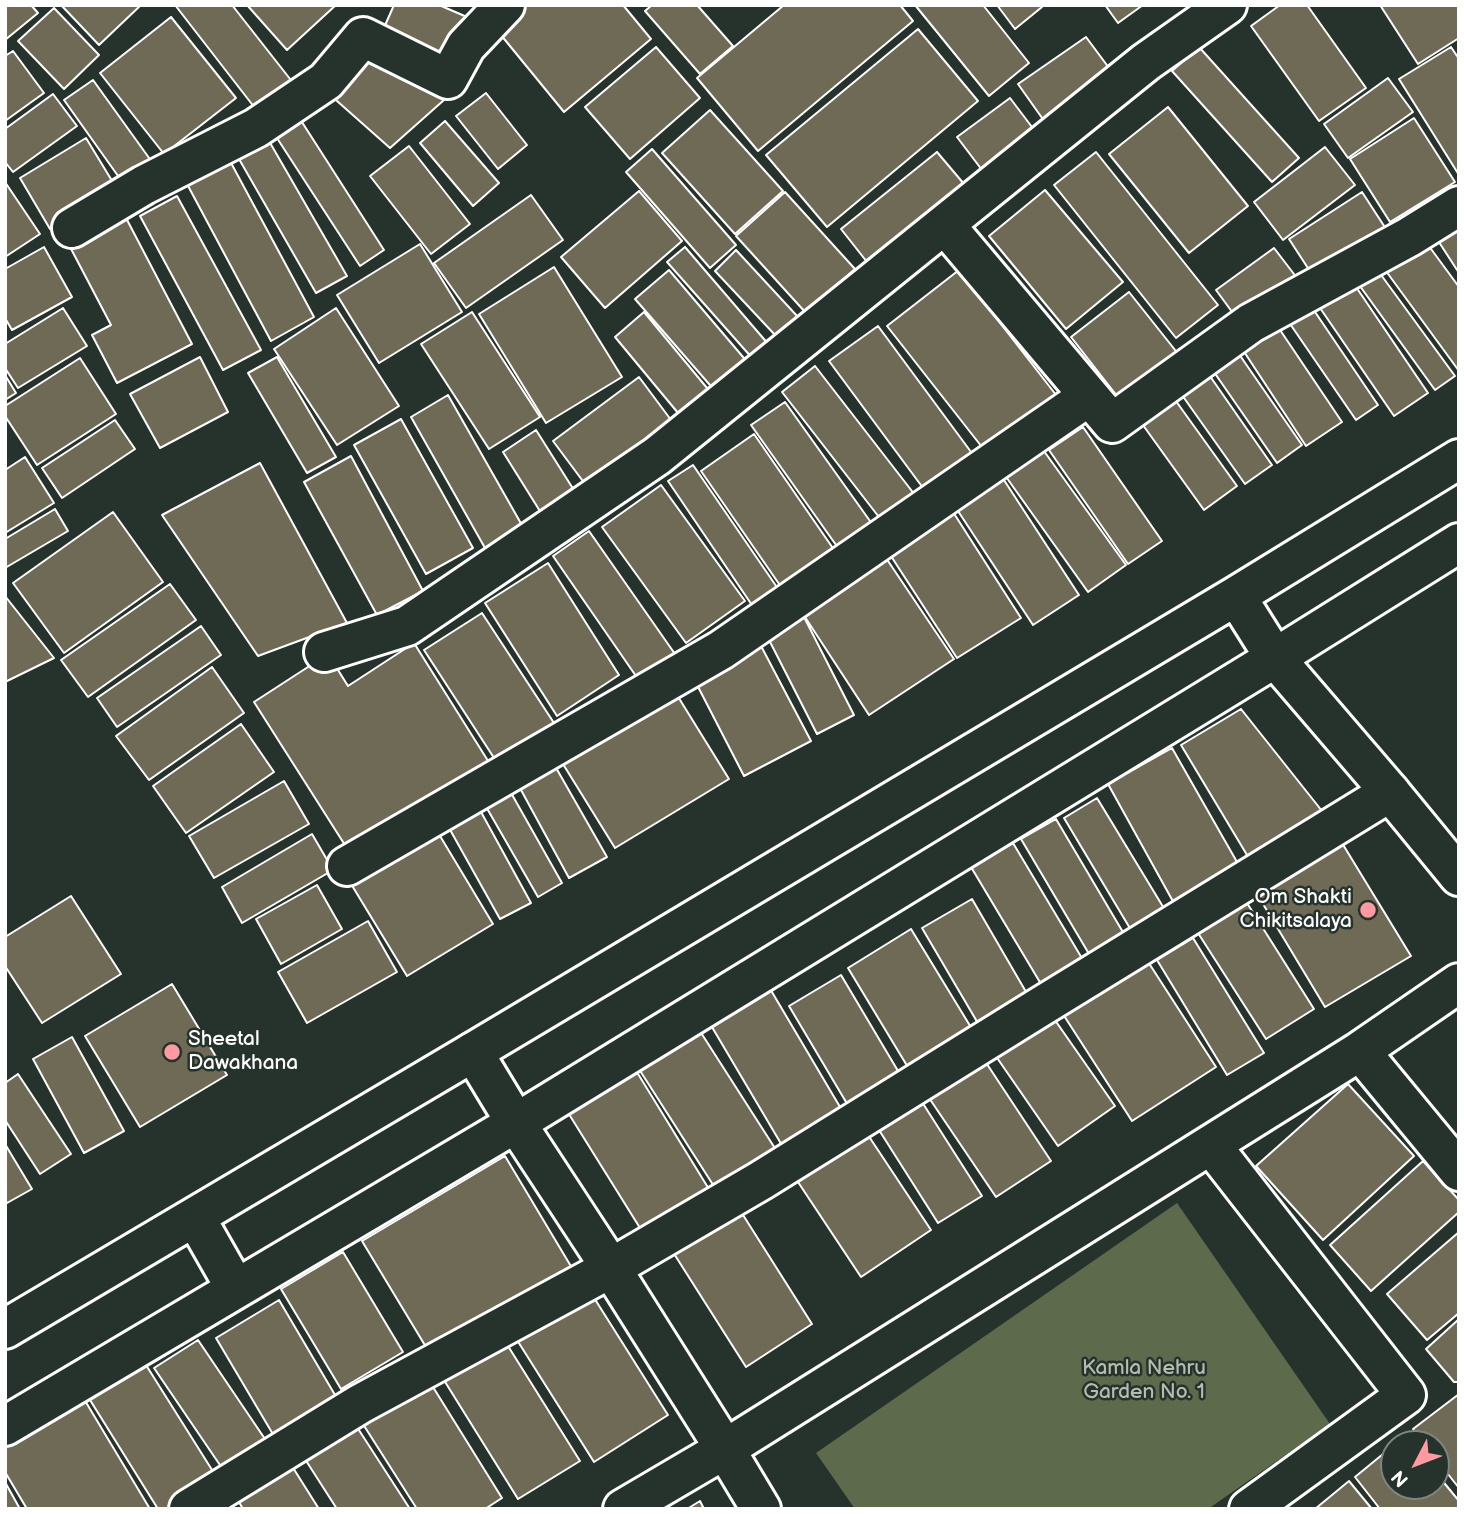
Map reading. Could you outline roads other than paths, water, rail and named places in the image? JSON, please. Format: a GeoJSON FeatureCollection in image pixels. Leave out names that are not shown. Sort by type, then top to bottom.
{"type":"FeatureCollection","features":[{"type":"Feature","properties":{"kind":"street"},"geometry":{"type":"LineString","coordinates":[[72,229],[144,185],[266,121],[326,81],[363,37],[448,79],[466,46],[505,5]]}},
{"type":"Feature","properties":{"kind":"street"},"geometry":{"type":"LineString","coordinates":[[324,652],[407,626],[657,456],[1146,62],[1227,5]]}},
{"type":"Feature","properties":{"kind":"street"},"geometry":{"type":"LineString","coordinates":[[945,225],[1112,423],[1251,323],[1409,237],[1459,206]]}},
{"type":"Feature","properties":{"kind":"street"},"geometry":{"type":"LineString","coordinates":[[347,866],[721,650],[1089,396]]}},
{"type":"Feature","properties":{"kind":"street"},"geometry":{"type":"LineString","coordinates":[[5,1329],[1236,596],[1459,459]]}},
{"type":"Feature","properties":{"kind":"street"},"geometry":{"type":"LineString","coordinates":[[5,1426],[516,1123],[1459,543]]}},
{"type":"Feature","properties":{"kind":"street"},"geometry":{"type":"LineString","coordinates":[[1236,596],[1275,658],[1391,792],[1459,876]]}},
{"type":"Feature","properties":{"kind":"street"},"geometry":{"type":"LineString","coordinates":[[189,1509],[360,1404],[611,1268],[760,1181],[1391,792]]}},
{"type":"Feature","properties":{"kind":"street"},"geometry":{"type":"LineString","coordinates":[[623,1509],[726,1450],[1360,1051],[1459,983]]}},
{"type":"Feature","properties":{"kind":"street"},"geometry":{"type":"LineString","coordinates":[[1360,1051],[1459,1171]]}},
{"type":"Feature","properties":{"kind":"street"},"geometry":{"type":"LineString","coordinates":[[473,1052],[761,1509]]}},
{"type":"Feature","properties":{"kind":"street"},"geometry":{"type":"LineString","coordinates":[[1211,1144],[1406,1395],[1250,1509]]}},
{"type":"Feature","properties":{"kind":"street"},"geometry":{"type":"LineString","coordinates":[[195,1217],[236,1289]]}},
{"type":"Feature","properties":{"kind":"place","name":"Om Shakti Chikitsalaya"},"geometry":{"type":"Point","coordinates":[1368,910]}},
{"type":"Feature","properties":{"kind":"place","name":"Sheetal Dawakhana"},"geometry":{"type":"Point","coordinates":[172,1052]}},
{"type":"Feature","properties":{"kind":"park label","name":"Kamla Nehru Garden No. 1"},"geometry":{"type":"Point","coordinates":[1144,1381]}}]}
